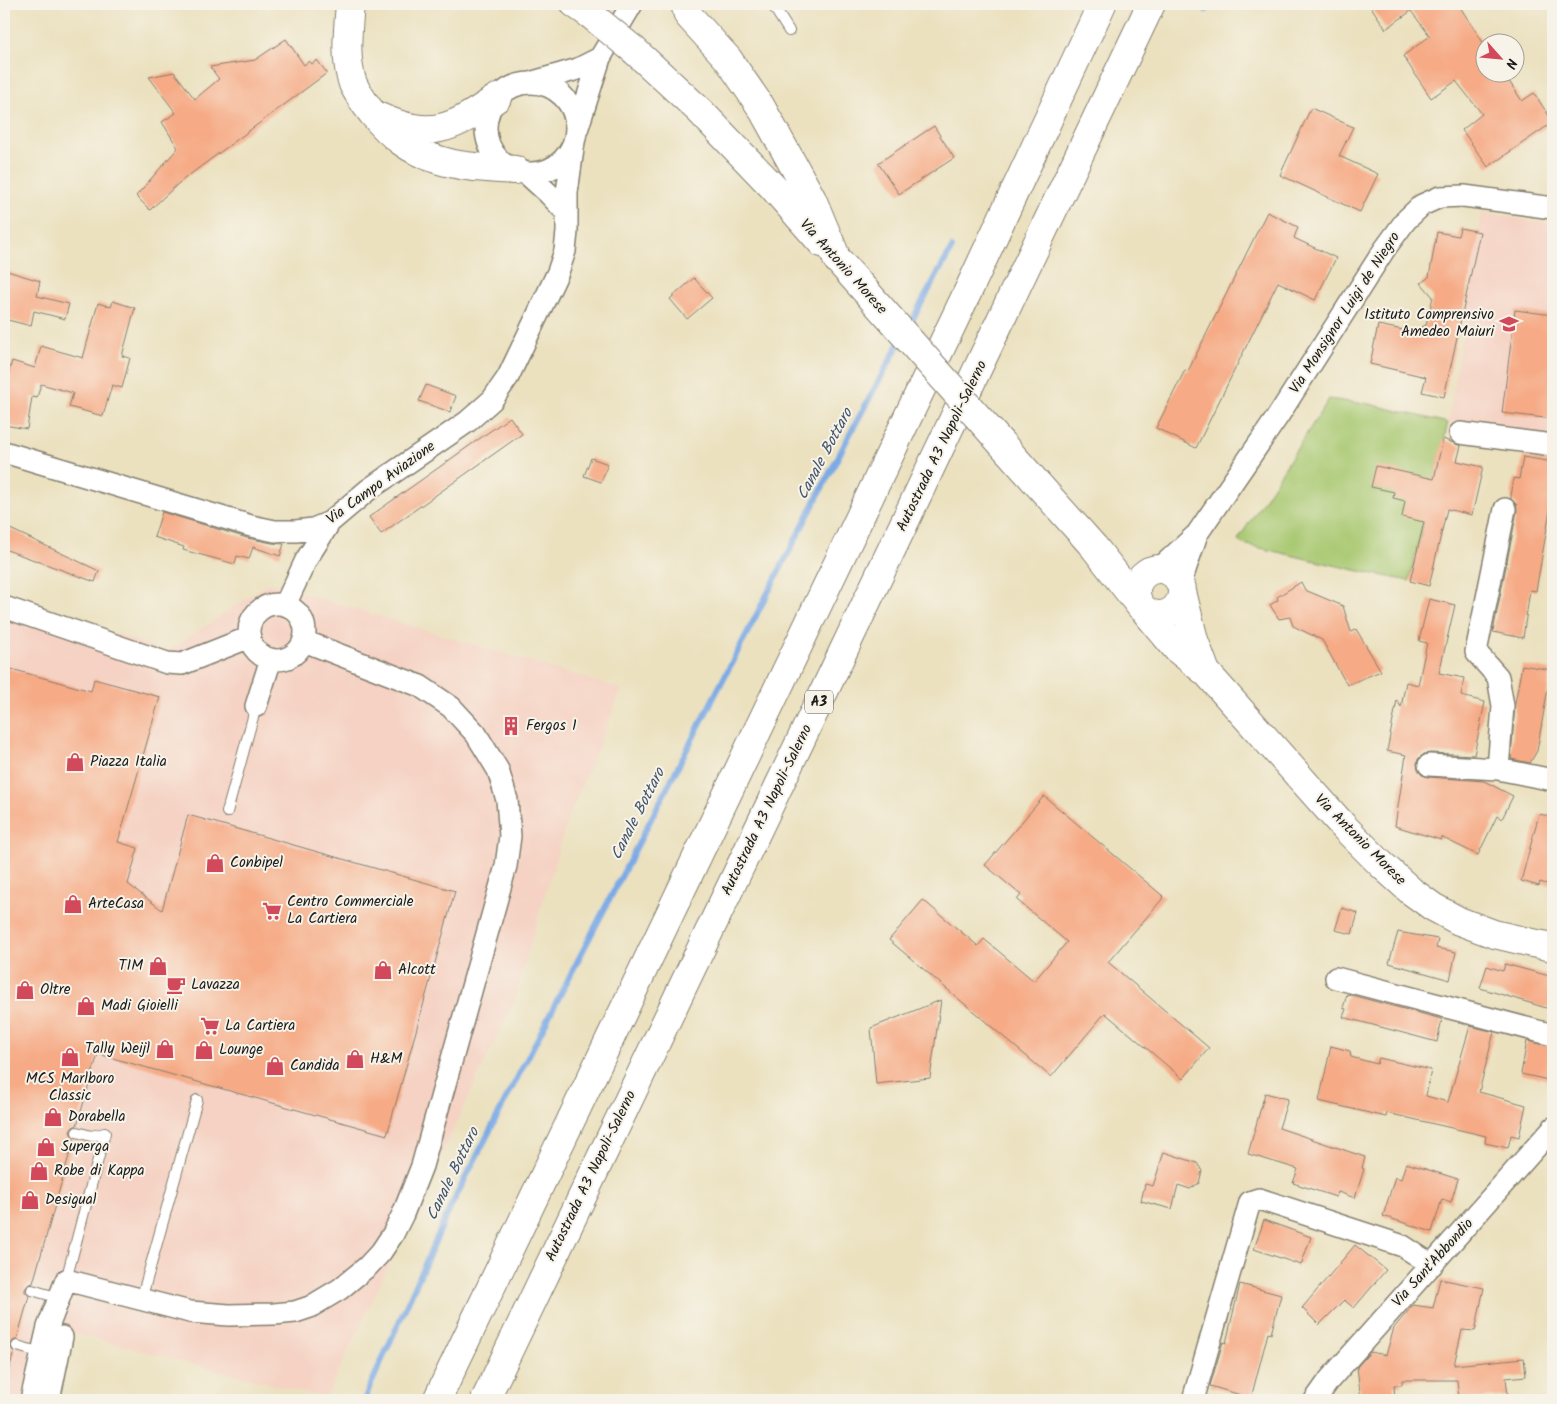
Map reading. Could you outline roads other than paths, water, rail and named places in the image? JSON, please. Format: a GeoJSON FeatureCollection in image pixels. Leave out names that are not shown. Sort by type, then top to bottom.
{"type":"FeatureCollection","features":[{"type":"Feature","properties":{"kind":"main road"},"geometry":{"type":"LineString","coordinates":[[365,4],[349,16],[350,68],[353,84],[362,101],[394,137],[418,152],[440,161],[464,166],[521,172]]}},
{"type":"Feature","properties":{"kind":"main road"},"geometry":{"type":"LineString","coordinates":[[685,4],[688,15],[728,59],[761,107],[812,199],[837,259]]}},
{"type":"Feature","properties":{"kind":"main road"},"geometry":{"type":"LineString","coordinates":[[437,1400],[970,287],[1102,4]]}},
{"type":"Feature","properties":{"kind":"main road","name":"Autostrada A3 Napoli-Salerno"},"geometry":{"type":"LineString","coordinates":[[485,1400],[589,1179],[1018,289],[1151,4]]}},
{"type":"Feature","properties":{"kind":"main road","name":"Via Antonio Morese"},"geometry":{"type":"LineString","coordinates":[[583,9],[635,51],[700,111],[772,186],[1094,547],[1177,649],[1207,673],[1345,828],[1381,864],[1411,891],[1433,907],[1459,921],[1494,934],[1553,947]]}},
{"type":"Feature","properties":{"kind":"main road"},"geometry":{"type":"LineString","coordinates":[[373,114],[393,123],[409,127],[440,128],[466,119],[497,98]]}},
{"type":"Feature","properties":{"kind":"main road","name":"Via Antonio Morese"},"geometry":{"type":"LineString","coordinates":[[1094,547],[1115,557],[1173,574],[1181,589],[1194,640],[1207,673]]}},
{"type":"Feature","properties":{"kind":"main road"},"geometry":{"type":"LineString","coordinates":[[1155,570],[1146,573],[1137,585],[1137,600],[1143,609],[1160,615],[1173,611],[1181,599],[1181,589]]}},
{"type":"Feature","properties":{"kind":"street"},"geometry":{"type":"LineString","coordinates":[[521,172],[538,173],[550,169],[569,154],[600,58],[632,4]]}},
{"type":"Feature","properties":{"kind":"street"},"geometry":{"type":"LineString","coordinates":[[567,213],[548,192],[521,172],[504,164],[495,155],[487,138],[486,120],[490,108],[507,89],[518,84],[572,71],[600,58]]}},
{"type":"Feature","properties":{"kind":"street"},"geometry":{"type":"LineString","coordinates":[[531,82],[543,83],[554,88],[564,96],[572,106],[576,118],[576,136]]}},
{"type":"Feature","properties":{"kind":"street","name":"Via Campo Aviazione"},"geometry":{"type":"LineString","coordinates":[[4,452],[251,526],[275,531],[313,530],[330,522],[368,490],[466,422],[492,400],[508,378],[558,272],[565,251],[567,184],[576,136]]}},
{"type":"Feature","properties":{"kind":"street","name":"Via Monsignor Luigi de Niegro"},"geometry":{"type":"LineString","coordinates":[[1197,534],[1278,416],[1384,250],[1406,220],[1422,206],[1440,197],[1464,196],[1553,208]]}},
{"type":"Feature","properties":{"kind":"street"},"geometry":{"type":"LineString","coordinates":[[1460,433],[1553,445]]}},
{"type":"Feature","properties":{"kind":"street"},"geometry":{"type":"LineString","coordinates":[[1498,768],[1503,706],[1498,677],[1476,652],[1505,508]]}},
{"type":"Feature","properties":{"kind":"street"},"geometry":{"type":"LineString","coordinates":[[285,606],[306,560],[330,522]]}},
{"type":"Feature","properties":{"kind":"street"},"geometry":{"type":"LineString","coordinates":[[1155,570],[1197,534]]}},
{"type":"Feature","properties":{"kind":"street"},"geometry":{"type":"LineString","coordinates":[[1181,589],[1197,534]]}},
{"type":"Feature","properties":{"kind":"street"},"geometry":{"type":"LineString","coordinates":[[276,604],[285,606],[293,609],[300,616],[305,632],[304,641],[300,649],[293,655],[285,659],[270,659],[259,653],[253,646],[250,637],[250,627],[253,618],[267,606],[276,604]]}},
{"type":"Feature","properties":{"kind":"street"},"geometry":{"type":"LineString","coordinates":[[4,607],[167,663],[182,664],[250,637]]}},
{"type":"Feature","properties":{"kind":"street"},"geometry":{"type":"LineString","coordinates":[[31,1400],[48,1327],[63,1289],[141,1300],[190,1312],[208,1314],[249,1315],[296,1312],[310,1307],[340,1289],[356,1277],[381,1252],[404,1214],[422,1166],[506,866],[510,836],[507,800],[498,770],[476,734],[451,707],[420,686],[304,641]]}},
{"type":"Feature","properties":{"kind":"street"},"geometry":{"type":"LineString","coordinates":[[256,706],[270,659]]}},
{"type":"Feature","properties":{"kind":"street"},"geometry":{"type":"LineString","coordinates":[[1430,765],[1498,768],[1553,780]]}},
{"type":"Feature","properties":{"kind":"street"},"geometry":{"type":"LineString","coordinates":[[1336,978],[1553,1035]]}},
{"type":"Feature","properties":{"kind":"street","name":"Via Sant'Abbondio"},"geometry":{"type":"LineString","coordinates":[[1315,1400],[1330,1378],[1553,1128]]}},
{"type":"Feature","properties":{"kind":"street"},"geometry":{"type":"LineString","coordinates":[[1193,1400],[1250,1202],[1259,1199],[1403,1246],[1432,1265]]}},
{"type":"Feature","properties":{"kind":"street"},"geometry":{"type":"LineString","coordinates":[[49,1400],[62,1337]]}},
{"type":"Feature","properties":{"kind":"lane"},"geometry":{"type":"LineString","coordinates":[[772,4],[789,31]]}},
{"type":"Feature","properties":{"kind":"lane"},"geometry":{"type":"LineString","coordinates":[[227,812],[256,706]]}},
{"type":"Feature","properties":{"kind":"lane"},"geometry":{"type":"LineString","coordinates":[[141,1300],[197,1100]]}},
{"type":"Feature","properties":{"kind":"lane"},"geometry":{"type":"LineString","coordinates":[[32,1290],[63,1289],[105,1133],[91,1136],[77,1132]]}},
{"type":"Feature","properties":{"kind":"lane"},"geometry":{"type":"LineString","coordinates":[[17,1346],[42,1353]]}},
{"type":"Feature","properties":{"kind":"waterway","name":"Canale Bottaro"},"geometry":{"type":"LineString","coordinates":[[1206,10],[1214,4]]}},
{"type":"Feature","properties":{"kind":"waterway","name":"Canale Bottaro"},"geometry":{"type":"LineString","coordinates":[[907,329],[952,248]]}},
{"type":"Feature","properties":{"kind":"waterway","name":"Canale Bottaro"},"geometry":{"type":"LineString","coordinates":[[364,1400],[452,1204],[851,432],[901,340]]}},
{"type":"Feature","properties":{"kind":"place","name":"Istituto Comprensivo Amedeo Maiuri"},"geometry":{"type":"Point","coordinates":[1509,324]}},
{"type":"Feature","properties":{"kind":"place","name":"Fergos 1"},"geometry":{"type":"Point","coordinates":[511,726]}},
{"type":"Feature","properties":{"kind":"place","name":"Piazza Italia"},"geometry":{"type":"Point","coordinates":[75,762]}},
{"type":"Feature","properties":{"kind":"place","name":"Conbipel"},"geometry":{"type":"Point","coordinates":[215,863]}},
{"type":"Feature","properties":{"kind":"place","name":"ArteCasa"},"geometry":{"type":"Point","coordinates":[73,904]}},
{"type":"Feature","properties":{"kind":"place","name":"Centro Commerciale La Cartiera"},"geometry":{"type":"Point","coordinates":[272,911]}},
{"type":"Feature","properties":{"kind":"place","name":"TIM"},"geometry":{"type":"Point","coordinates":[158,966]}},
{"type":"Feature","properties":{"kind":"place","name":"Alcott"},"geometry":{"type":"Point","coordinates":[383,970]}},
{"type":"Feature","properties":{"kind":"place","name":"Lavazza"},"geometry":{"type":"Point","coordinates":[176,985]}},
{"type":"Feature","properties":{"kind":"place","name":"Oltre"},"geometry":{"type":"Point","coordinates":[25,990]}},
{"type":"Feature","properties":{"kind":"place","name":"Madi Gioielli"},"geometry":{"type":"Point","coordinates":[86,1006]}},
{"type":"Feature","properties":{"kind":"place","name":"La Cartiera"},"geometry":{"type":"Point","coordinates":[210,1026]}},
{"type":"Feature","properties":{"kind":"place","name":"Tally Weijl"},"geometry":{"type":"Point","coordinates":[165,1049]}},
{"type":"Feature","properties":{"kind":"place","name":"Lounge"},"geometry":{"type":"Point","coordinates":[204,1050]}},
{"type":"Feature","properties":{"kind":"place","name":"MCS Marlboro Classic"},"geometry":{"type":"Point","coordinates":[70,1057]}},
{"type":"Feature","properties":{"kind":"place","name":"H&M"},"geometry":{"type":"Point","coordinates":[355,1059]}},
{"type":"Feature","properties":{"kind":"place","name":"Candida"},"geometry":{"type":"Point","coordinates":[275,1066]}},
{"type":"Feature","properties":{"kind":"place","name":"Dorabella"},"geometry":{"type":"Point","coordinates":[53,1117]}},
{"type":"Feature","properties":{"kind":"place","name":"Superga"},"geometry":{"type":"Point","coordinates":[46,1147]}},
{"type":"Feature","properties":{"kind":"place","name":"Robe di Kappa"},"geometry":{"type":"Point","coordinates":[39,1171]}},
{"type":"Feature","properties":{"kind":"place","name":"Desigual"},"geometry":{"type":"Point","coordinates":[30,1200]}}]}
